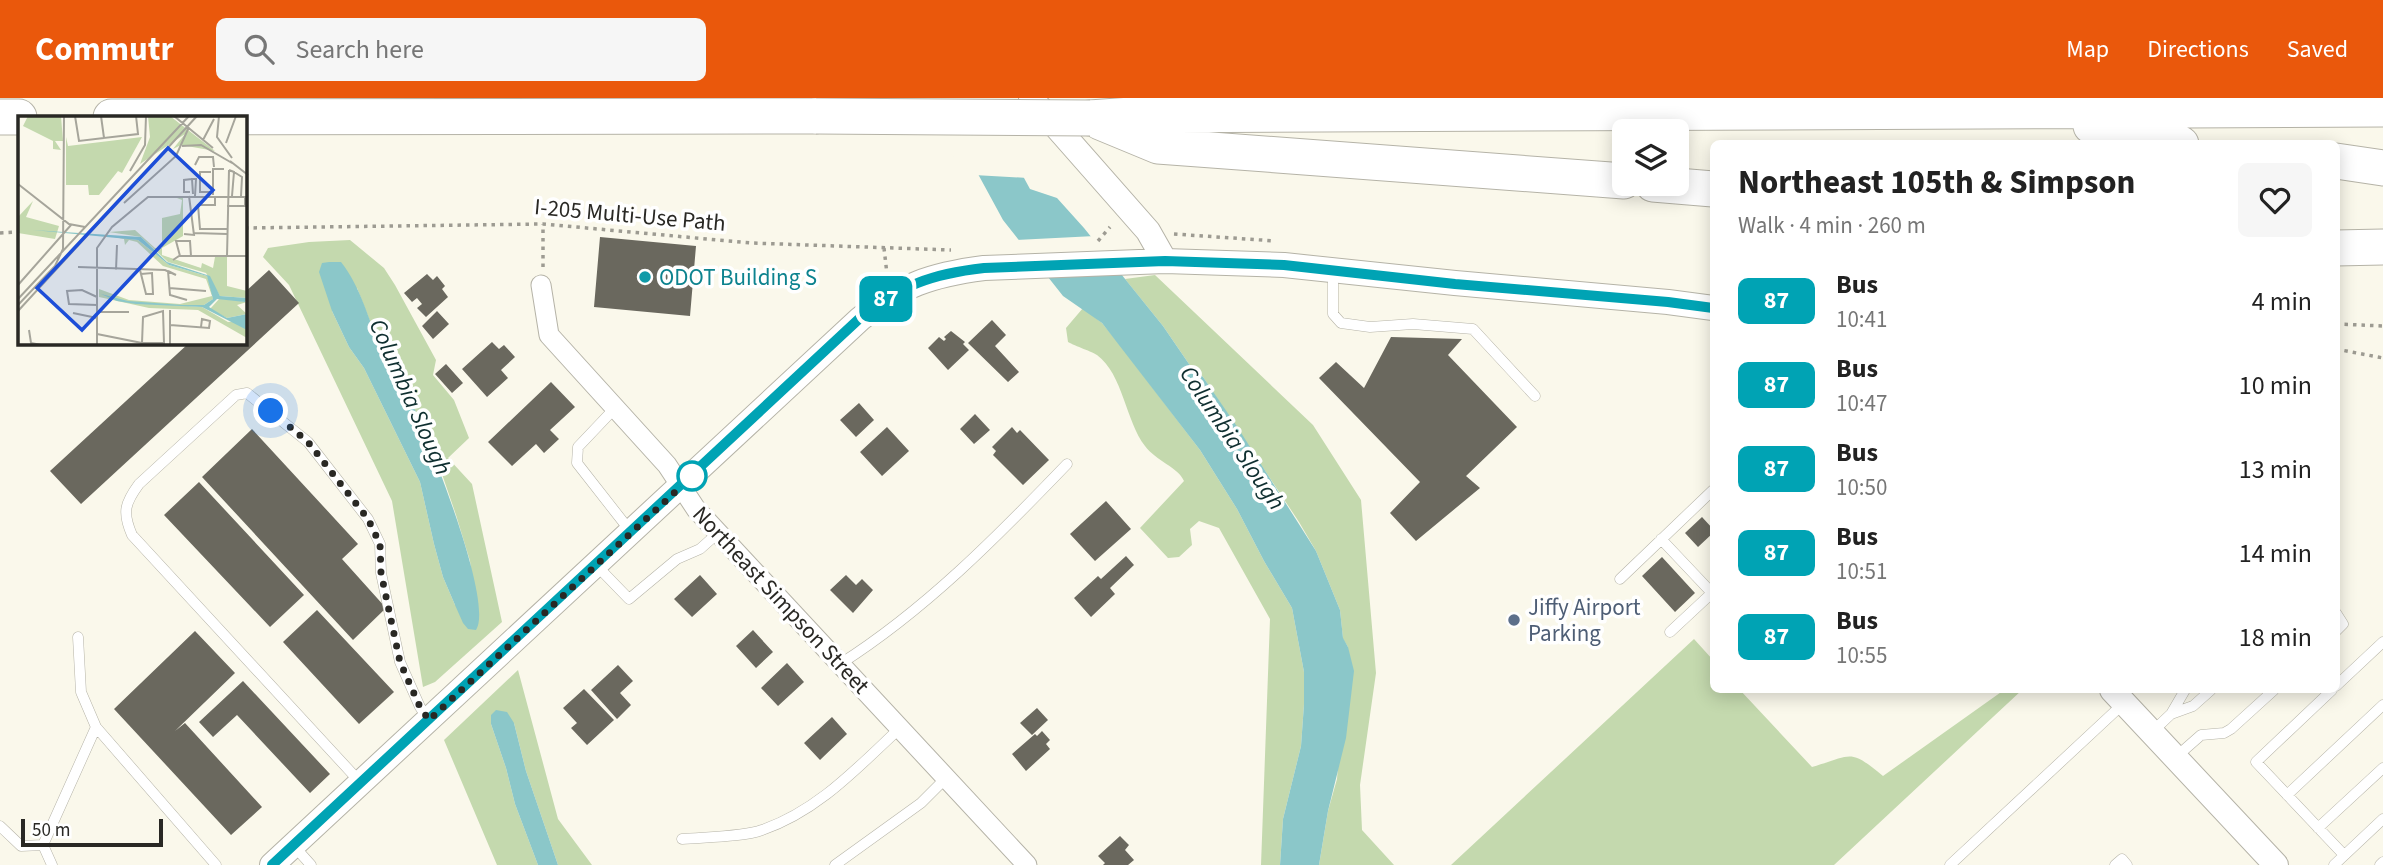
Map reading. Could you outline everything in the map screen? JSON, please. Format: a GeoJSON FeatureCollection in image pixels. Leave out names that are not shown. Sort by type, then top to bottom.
{"type":"FeatureCollection","features":[{"type":"Feature","properties":{"kind":"highway"},"geometry":{"type":"LineString","coordinates":[[247,117],[1090,118],[1131,115],[2383,109]]}},
{"type":"Feature","properties":{"kind":"highway"},"geometry":{"type":"LineString","coordinates":[[2012,110],[2161,140]]}},
{"type":"Feature","properties":{"kind":"highway"},"geometry":{"type":"LineString","coordinates":[[0,117],[18,117]]}},
{"type":"Feature","properties":{"kind":"highway"},"geometry":{"type":"LineString","coordinates":[[1090,118],[1158,146],[1612,180]]}},
{"type":"Feature","properties":{"kind":"highway"},"geometry":{"type":"LineString","coordinates":[[2340,162],[2383,168]]}},
{"type":"Feature","properties":{"kind":"highway"},"geometry":{"type":"LineString","coordinates":[[1689,187],[1710,189]]}},
{"type":"Feature","properties":{"kind":"highway"},"geometry":{"type":"LineString","coordinates":[[2340,248],[2383,247]]}},
{"type":"Feature","properties":{"kind":"street"},"geometry":{"type":"LineString","coordinates":[[1031,98],[1148,230],[1165,261]]}},
{"type":"Feature","properties":{"kind":"street"},"geometry":{"type":"LineString","coordinates":[[272,865],[832,344],[880,303],[909,286],[938,276],[984,268],[1165,261],[1284,265],[1710,308]]}},
{"type":"Feature","properties":{"kind":"street","name":"Northeast Simpson Street"},"geometry":{"type":"LineString","coordinates":[[541,285],[549,335],[667,465],[696,509],[1025,865]]}},
{"type":"Feature","properties":{"kind":"street"},"geometry":{"type":"LineString","coordinates":[[2118,696],[2276,865]]}},
{"type":"Feature","properties":{"kind":"lane"},"geometry":{"type":"LineString","coordinates":[[1334,271],[1333,314],[1341,323],[1370,327],[1413,324],[1473,329],[1535,396]]}},
{"type":"Feature","properties":{"kind":"lane"},"geometry":{"type":"LineString","coordinates":[[360,783],[132,535],[125,520],[127,500],[139,484],[236,395],[247,393],[308,442],[368,519],[380,544],[381,573],[400,662],[420,707],[429,720]]}},
{"type":"Feature","properties":{"kind":"lane"},"geometry":{"type":"LineString","coordinates":[[615,408],[578,447],[576,463],[631,533]]}},
{"type":"Feature","properties":{"kind":"lane"},"geometry":{"type":"LineString","coordinates":[[840,664],[876,641],[965,566],[1067,464]]}},
{"type":"Feature","properties":{"kind":"lane"},"geometry":{"type":"LineString","coordinates":[[1620,579],[1710,493]]}},
{"type":"Feature","properties":{"kind":"lane"},"geometry":{"type":"LineString","coordinates":[[596,565],[629,599],[677,559],[700,549],[718,533]]}},
{"type":"Feature","properties":{"kind":"lane"},"geometry":{"type":"LineString","coordinates":[[1661,539],[1710,590]]}},
{"type":"Feature","properties":{"kind":"lane"},"geometry":{"type":"LineString","coordinates":[[1670,632],[1710,596]]}},
{"type":"Feature","properties":{"kind":"lane"},"geometry":{"type":"LineString","coordinates":[[78,637],[81,692],[96,727],[216,865]]}},
{"type":"Feature","properties":{"kind":"lane"},"geometry":{"type":"LineString","coordinates":[[2340,682],[2383,642]]}},
{"type":"Feature","properties":{"kind":"lane"},"geometry":{"type":"LineString","coordinates":[[2152,732],[2171,714],[2183,693]]}},
{"type":"Feature","properties":{"kind":"lane"},"geometry":{"type":"LineString","coordinates":[[2171,714],[2193,706],[2208,693]]}},
{"type":"Feature","properties":{"kind":"lane"},"geometry":{"type":"LineString","coordinates":[[2175,758],[2202,736],[2224,733],[2231,729],[2271,693]]}},
{"type":"Feature","properties":{"kind":"lane"},"geometry":{"type":"LineString","coordinates":[[2329,693],[2256,762],[2344,855]]}},
{"type":"Feature","properties":{"kind":"lane"},"geometry":{"type":"LineString","coordinates":[[1950,865],[2118,696]]}},
{"type":"Feature","properties":{"kind":"lane"},"geometry":{"type":"LineString","coordinates":[[2287,795],[2383,705]]}},
{"type":"Feature","properties":{"kind":"lane"},"geometry":{"type":"LineString","coordinates":[[52,865],[43,845],[96,727]]}},
{"type":"Feature","properties":{"kind":"lane"},"geometry":{"type":"LineString","coordinates":[[682,839],[761,831],[800,813],[826,797],[900,728]]}},
{"type":"Feature","properties":{"kind":"lane"},"geometry":{"type":"LineString","coordinates":[[2318,828],[2383,768]]}},
{"type":"Feature","properties":{"kind":"lane"},"geometry":{"type":"LineString","coordinates":[[835,865],[921,803],[946,778]]}},
{"type":"Feature","properties":{"kind":"lane"},"geometry":{"type":"LineString","coordinates":[[2334,865],[2383,820]]}},
{"type":"Feature","properties":{"kind":"lane"},"geometry":{"type":"LineString","coordinates":[[0,826],[21,846],[43,845]]}},
{"type":"Feature","properties":{"kind":"lane"},"geometry":{"type":"LineString","coordinates":[[293,845],[311,865]]}},
{"type":"Feature","properties":{"kind":"lane"},"geometry":{"type":"LineString","coordinates":[[2115,865],[2122,859],[2127,865]]}},
{"type":"Feature","properties":{"kind":"path","name":"I-205 Multi-Use Path"},"geometry":{"type":"LineString","coordinates":[[247,229],[543,223],[751,243],[951,250]]}},
{"type":"Feature","properties":{"kind":"path"},"geometry":{"type":"LineString","coordinates":[[541,285],[545,250],[543,223]]}},
{"type":"Feature","properties":{"kind":"path"},"geometry":{"type":"LineString","coordinates":[[1098,241],[1110,227]]}},
{"type":"Feature","properties":{"kind":"path"},"geometry":{"type":"LineString","coordinates":[[0,233],[18,232]]}},
{"type":"Feature","properties":{"kind":"path"},"geometry":{"type":"LineString","coordinates":[[2340,324],[2383,326]]}},
{"type":"Feature","properties":{"kind":"path"},"geometry":{"type":"LineString","coordinates":[[2340,350],[2383,358]]}},
{"type":"Feature","properties":{"kind":"green space"},"geometry":{"type":"Polygon","coordinates":[[[350,240],[384,268],[436,360],[433,375],[454,400],[469,438],[448,458],[472,484],[502,622],[435,682],[423,687],[392,501],[289,285],[263,257],[268,248],[350,240]],[[357,288],[332,311],[349,347],[364,368],[420,482],[443,577],[455,605],[472,577],[470,561],[431,442],[380,347],[357,288]]]}},
{"type":"Feature","properties":{"kind":"green space"},"geometry":{"type":"Polygon","coordinates":[[[1155,275],[1313,425],[1361,500],[1376,673],[1360,785],[1362,830],[1394,865],[1319,865],[1328,811],[1337,779],[1348,647],[1343,639],[1340,610],[1316,551],[1299,522],[1203,377],[1189,364],[1125,279],[1155,275]]]}},
{"type":"Feature","properties":{"kind":"green space"},"geometry":{"type":"Polygon","coordinates":[[[1083,308],[1102,323],[1200,450],[1237,509],[1292,608],[1304,672],[1304,704],[1301,746],[1283,819],[1280,865],[1261,865],[1270,619],[1219,528],[1199,521],[1190,529],[1192,545],[1179,557],[1168,558],[1140,528],[1184,481],[1145,446],[1106,363],[1095,354],[1068,342],[1066,328],[1083,308]]]}},
{"type":"Feature","properties":{"kind":"green space"},"geometry":{"type":"Polygon","coordinates":[[[1694,639],[1710,657],[1710,693],[1743,693],[1812,767],[1850,756],[1863,761],[1883,776],[2000,693],[2019,693],[1834,865],[1451,865],[1694,639]]]}},
{"type":"Feature","properties":{"kind":"green space"},"geometry":{"type":"Polygon","coordinates":[[[518,670],[558,819],[592,865],[558,865],[526,771],[514,723],[491,724],[515,804],[538,865],[497,865],[444,740],[518,670]]]}},
{"type":"Feature","properties":{"kind":"water","name":"Columbia Slough"},"geometry":{"type":"Polygon","coordinates":[[[991,117],[1030,189],[1057,198],[1163,326],[1189,364],[1203,377],[1316,551],[1340,610],[1343,638],[1354,671],[1346,738],[1328,811],[1319,865],[1280,865],[1283,819],[1301,746],[1304,704],[1304,672],[1292,608],[1237,509],[1200,450],[1102,323],[1063,296],[1003,220],[978,174],[991,117]]]}},
{"type":"Feature","properties":{"kind":"water"},"geometry":{"type":"Polygon","coordinates":[[[341,262],[354,282],[387,360],[431,442],[473,576],[478,599],[479,618],[476,630],[468,629],[463,623],[443,577],[420,482],[364,368],[349,347],[332,311],[319,272],[322,263],[341,262]]]}},
{"type":"Feature","properties":{"kind":"water"},"geometry":{"type":"Polygon","coordinates":[[[496,710],[507,712],[514,723],[526,771],[558,865],[538,865],[515,804],[491,724],[491,715],[496,710]]]}},
{"type":"Feature","properties":{"kind":"pier"},"geometry":{"type":"Polygon","coordinates":[[[888,98],[977,98],[994,115],[1028,178],[974,175],[888,98]]]}},
{"type":"Feature","properties":{"kind":"pier"},"geometry":{"type":"Polygon","coordinates":[[[1095,236],[1125,273],[1043,277],[1014,240],[1095,236]]]}},
{"type":"Feature","properties":{"kind":"building","name":"ODOT Building S"},"geometry":{"type":"Polygon","coordinates":[[[600,237],[696,246],[690,316],[594,307],[600,237]]]}},
{"type":"Feature","properties":{"kind":"building"},"geometry":{"type":"Polygon","coordinates":[[[269,270],[299,303],[81,504],[50,471],[187,345],[247,345],[247,290],[269,270]]]}},
{"type":"Feature","properties":{"kind":"building"},"geometry":{"type":"Polygon","coordinates":[[[427,274],[433,280],[437,276],[445,286],[442,289],[448,297],[426,317],[417,308],[422,304],[417,298],[412,302],[404,293],[427,274]]]}},
{"type":"Feature","properties":{"kind":"building"},"geometry":{"type":"Polygon","coordinates":[[[437,311],[449,324],[433,339],[422,326],[437,311]]]}},
{"type":"Feature","properties":{"kind":"building"},"geometry":{"type":"Polygon","coordinates":[[[992,320],[1006,335],[995,346],[1019,372],[1008,382],[968,343],[992,320]]]}},
{"type":"Feature","properties":{"kind":"building"},"geometry":{"type":"Polygon","coordinates":[[[951,331],[965,342],[963,344],[969,350],[948,370],[928,348],[939,337],[944,341],[944,337],[951,331]]]}},
{"type":"Feature","properties":{"kind":"building"},"geometry":{"type":"Polygon","coordinates":[[[1391,337],[1462,339],[1448,355],[1517,427],[1466,476],[1480,488],[1416,541],[1390,513],[1420,482],[1319,378],[1336,362],[1364,388],[1391,337]]]}},
{"type":"Feature","properties":{"kind":"building"},"geometry":{"type":"Polygon","coordinates":[[[492,342],[499,349],[504,345],[515,357],[501,370],[508,378],[487,397],[462,369],[492,342]]]}},
{"type":"Feature","properties":{"kind":"building"},"geometry":{"type":"Polygon","coordinates":[[[446,364],[463,383],[452,393],[435,374],[446,364]]]}},
{"type":"Feature","properties":{"kind":"building"},"geometry":{"type":"Polygon","coordinates":[[[551,382],[575,407],[550,430],[559,439],[544,453],[536,444],[512,466],[488,442],[551,382]]]}},
{"type":"Feature","properties":{"kind":"building"},"geometry":{"type":"Polygon","coordinates":[[[859,403],[874,420],[856,437],[840,420],[859,403]]]}},
{"type":"Feature","properties":{"kind":"building"},"geometry":{"type":"Polygon","coordinates":[[[975,414],[990,430],[974,444],[960,429],[975,414]]]}},
{"type":"Feature","properties":{"kind":"building"},"geometry":{"type":"Polygon","coordinates":[[[887,427],[909,451],[882,476],[860,452],[887,427]]]}},
{"type":"Feature","properties":{"kind":"building"},"geometry":{"type":"Polygon","coordinates":[[[1012,427],[1017,433],[1020,430],[1049,460],[1023,485],[993,455],[996,451],[992,447],[1012,427]]]}},
{"type":"Feature","properties":{"kind":"building"},"geometry":{"type":"Polygon","coordinates":[[[252,429],[358,544],[342,559],[386,608],[353,640],[202,477],[252,429]]]}},
{"type":"Feature","properties":{"kind":"building"},"geometry":{"type":"Polygon","coordinates":[[[199,482],[304,595],[270,627],[164,515],[199,482]]]}},
{"type":"Feature","properties":{"kind":"building"},"geometry":{"type":"Polygon","coordinates":[[[1106,501],[1131,529],[1095,561],[1070,534],[1106,501]]]}},
{"type":"Feature","properties":{"kind":"building"},"geometry":{"type":"Polygon","coordinates":[[[1702,517],[1710,526],[1710,536],[1698,547],[1685,533],[1702,517]]]}},
{"type":"Feature","properties":{"kind":"building"},"geometry":{"type":"Polygon","coordinates":[[[1126,556],[1134,565],[1110,588],[1115,594],[1091,617],[1074,598],[1098,576],[1101,579],[1126,556]]]}},
{"type":"Feature","properties":{"kind":"building"},"geometry":{"type":"Polygon","coordinates":[[[1662,557],[1695,593],[1675,612],[1642,576],[1662,557]]]}},
{"type":"Feature","properties":{"kind":"building"},"geometry":{"type":"Polygon","coordinates":[[[700,575],[717,594],[692,617],[674,599],[700,575]]]}},
{"type":"Feature","properties":{"kind":"building"},"geometry":{"type":"Polygon","coordinates":[[[846,575],[856,585],[862,579],[873,590],[853,613],[830,590],[846,575]]]}},
{"type":"Feature","properties":{"kind":"building"},"geometry":{"type":"Polygon","coordinates":[[[317,610],[394,692],[359,724],[283,642],[317,610]]]}},
{"type":"Feature","properties":{"kind":"building"},"geometry":{"type":"Polygon","coordinates":[[[753,630],[773,652],[756,668],[736,646],[753,630]]]}},
{"type":"Feature","properties":{"kind":"building"},"geometry":{"type":"Polygon","coordinates":[[[195,631],[235,673],[175,731],[185,723],[262,807],[231,835],[114,709],[195,631]]]}},
{"type":"Feature","properties":{"kind":"building"},"geometry":{"type":"Polygon","coordinates":[[[787,663],[804,682],[778,706],[761,688],[787,663]]]}},
{"type":"Feature","properties":{"kind":"building"},"geometry":{"type":"Polygon","coordinates":[[[618,665],[633,681],[620,693],[631,705],[617,719],[591,690],[618,665]]]}},
{"type":"Feature","properties":{"kind":"building"},"geometry":{"type":"Polygon","coordinates":[[[243,681],[330,774],[310,793],[237,715],[213,737],[199,722],[243,681]]]}},
{"type":"Feature","properties":{"kind":"building"},"geometry":{"type":"Polygon","coordinates":[[[584,689],[614,720],[587,745],[571,728],[577,723],[563,708],[584,689]]]}},
{"type":"Feature","properties":{"kind":"building"},"geometry":{"type":"Polygon","coordinates":[[[1037,708],[1048,720],[1032,735],[1020,723],[1037,708]]]}},
{"type":"Feature","properties":{"kind":"building"},"geometry":{"type":"Polygon","coordinates":[[[832,717],[847,734],[820,760],[804,743],[832,717]]]}},
{"type":"Feature","properties":{"kind":"building"},"geometry":{"type":"Polygon","coordinates":[[[1042,731],[1050,740],[1046,744],[1050,749],[1026,771],[1012,754],[1042,731]]]}},
{"type":"Feature","properties":{"kind":"building"},"geometry":{"type":"Polygon","coordinates":[[[1120,836],[1129,845],[1125,850],[1134,860],[1128,865],[1103,865],[1105,863],[1098,856],[1120,836]]]}},
{"type":"Feature","properties":{"kind":"bus line","name":"87"},"geometry":{"type":"LineString","coordinates":[[272,865],[860,318],[918,281],[984,268],[1190,261],[1284,265],[1710,308]]}},
{"type":"Feature","properties":{"kind":"place","name":"ODOT Building S"},"geometry":{"type":"Point","coordinates":[645,277]}},
{"type":"Feature","properties":{"kind":"place","name":"Jiffy Airport Parking"},"geometry":{"type":"Point","coordinates":[1514,620]}},
{"type":"Feature","properties":{"kind":"route"},"geometry":{"type":"LineString","coordinates":[[271,411],[308,442],[368,519],[380,544],[381,573],[400,662],[409,685],[429,720],[700,469],[692,476]]}}]}
